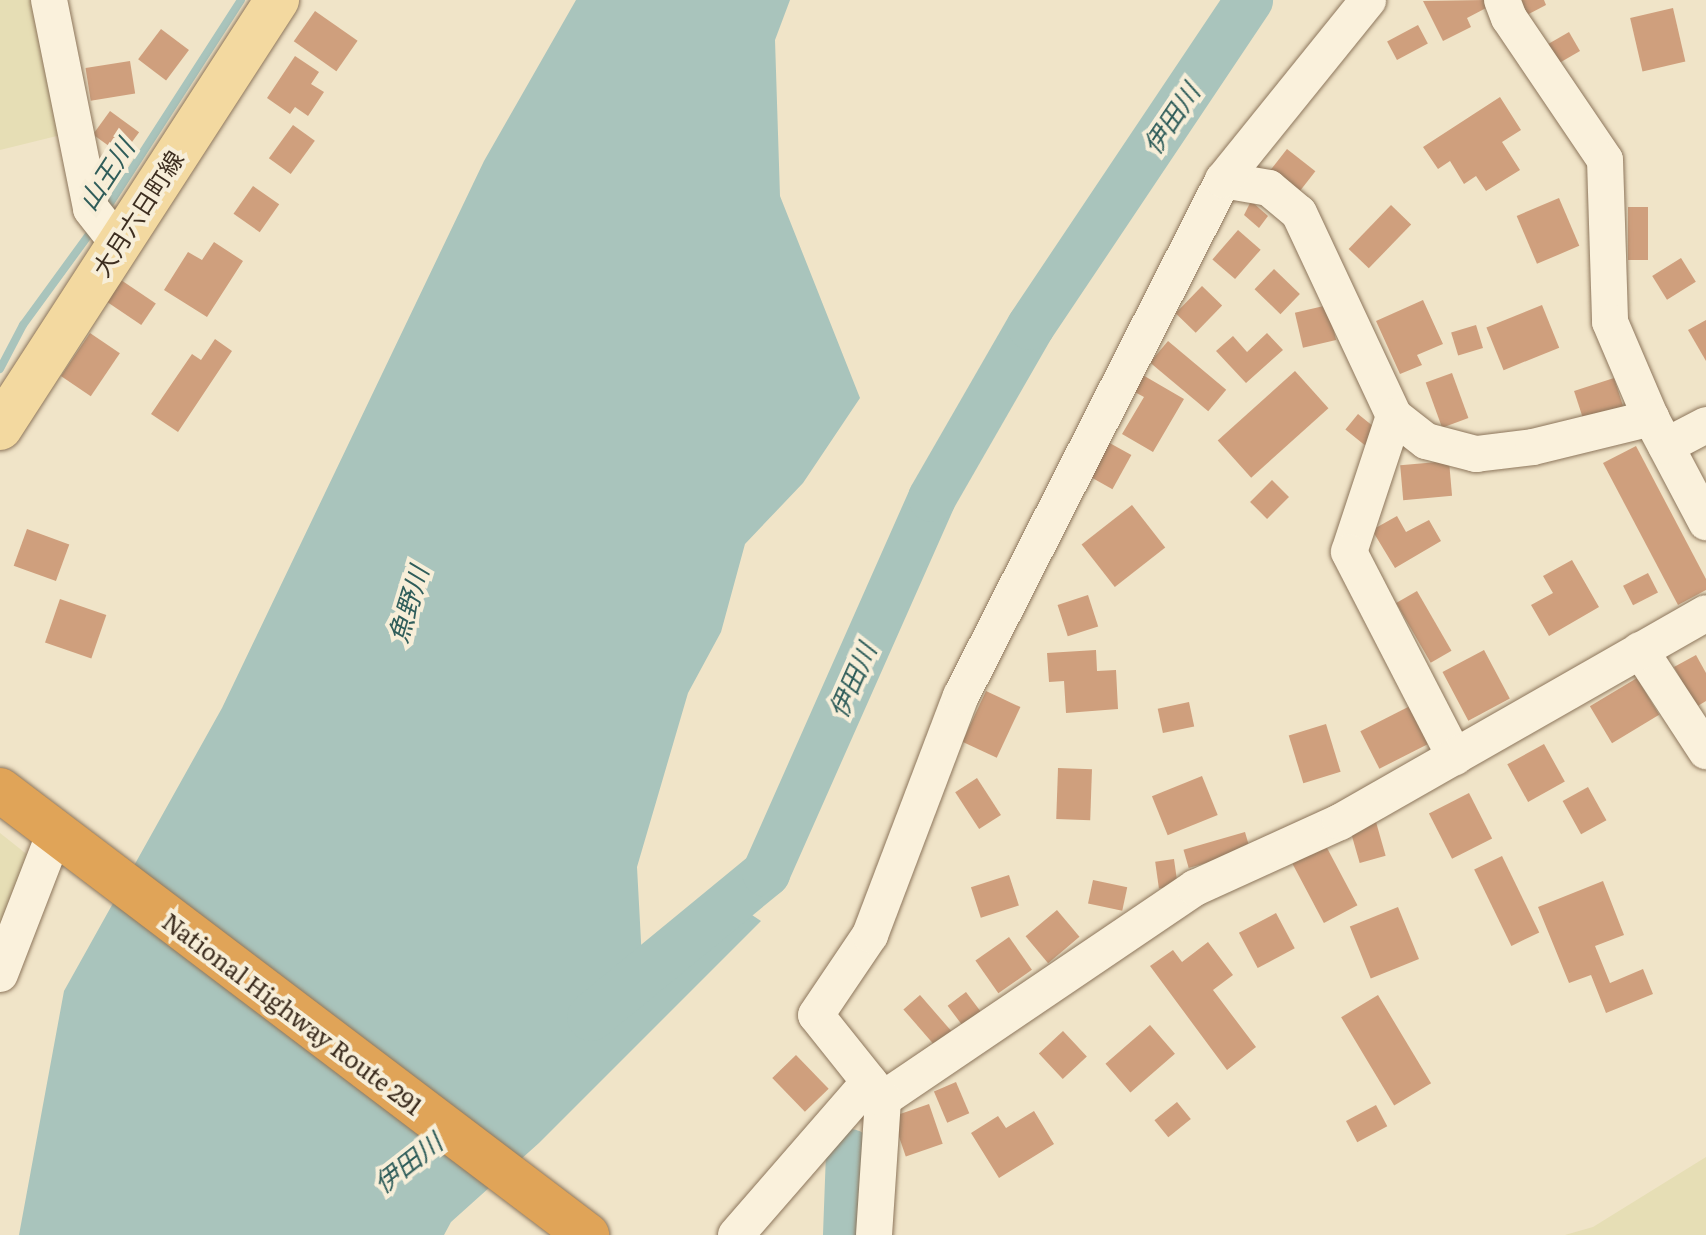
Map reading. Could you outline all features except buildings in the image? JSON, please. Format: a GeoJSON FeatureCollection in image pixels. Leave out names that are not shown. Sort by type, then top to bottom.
{"type":"FeatureCollection","features":[{"type":"Feature","properties":{"kind":"highway","name":"National Highway Route 291"},"geometry":{"type":"LineString","coordinates":[[0,790],[585,1234]]}},
{"type":"Feature","properties":{"kind":"main road","name":"大月六日町線"},"geometry":{"type":"LineString","coordinates":[[0,428],[117,242],[277,0]]}},
{"type":"Feature","properties":{"kind":"street"},"geometry":{"type":"LineString","coordinates":[[49,0],[91,209],[117,242]]}},
{"type":"Feature","properties":{"kind":"street"},"geometry":{"type":"LineString","coordinates":[[874,1235],[876,1090],[816,1015],[870,935],[961,696],[1223,180],[1368,0]]}},
{"type":"Feature","properties":{"kind":"street"},"geometry":{"type":"LineString","coordinates":[[1502,0],[1605,160],[1610,322],[1659,432],[1706,522]]}},
{"type":"Feature","properties":{"kind":"street"},"geometry":{"type":"LineString","coordinates":[[1223,180],[1269,188],[1299,213],[1394,416],[1426,441],[1476,454],[1706,425]]}},
{"type":"Feature","properties":{"kind":"street"},"geometry":{"type":"LineString","coordinates":[[1394,416],[1349,552],[1455,757]]}},
{"type":"Feature","properties":{"kind":"street"},"geometry":{"type":"LineString","coordinates":[[736,1235],[876,1090],[1195,888],[1340,822],[1706,613]]}},
{"type":"Feature","properties":{"kind":"street"},"geometry":{"type":"LineString","coordinates":[[1640,650],[1706,751]]}},
{"type":"Feature","properties":{"kind":"street"},"geometry":{"type":"LineString","coordinates":[[0,974],[61,837]]}},
{"type":"Feature","properties":{"kind":"shaded area"},"geometry":{"type":"Polygon","coordinates":[[[0,0],[49,0],[73,132],[0,150],[0,0]]]}},
{"type":"Feature","properties":{"kind":"shaded area"},"geometry":{"type":"Polygon","coordinates":[[[0,833],[29,856],[0,932],[0,833]]]}},
{"type":"Feature","properties":{"kind":"shaded area"},"geometry":{"type":"Polygon","coordinates":[[[1706,1157],[1706,1235],[1565,1235],[1593,1227],[1706,1157]]]}},
{"type":"Feature","properties":{"kind":"water","name":"魚野川"},"geometry":{"type":"Polygon","coordinates":[[[576,0],[790,0],[775,40],[780,196],[860,398],[803,483],[745,544],[721,632],[688,693],[637,867],[644,997],[746,911],[761,921],[539,1143],[451,1222],[444,1235],[19,1235],[64,991],[222,708],[484,161],[576,0]]]}},
{"type":"Feature","properties":{"kind":"waterway","name":"山王川"},"geometry":{"type":"LineString","coordinates":[[105,211],[241,0]]}},
{"type":"Feature","properties":{"kind":"waterway","name":"伊田川"},"geometry":{"type":"LineString","coordinates":[[591,1017],[766,873],[932,498],[1031,326],[1249,0]]}},
{"type":"Feature","properties":{"kind":"waterway","name":"山王川"},"geometry":{"type":"LineString","coordinates":[[0,369],[23,325],[93,229]]}},
{"type":"Feature","properties":{"kind":"waterway"},"geometry":{"type":"LineString","coordinates":[[847,1235],[850,1153]]}}]}
